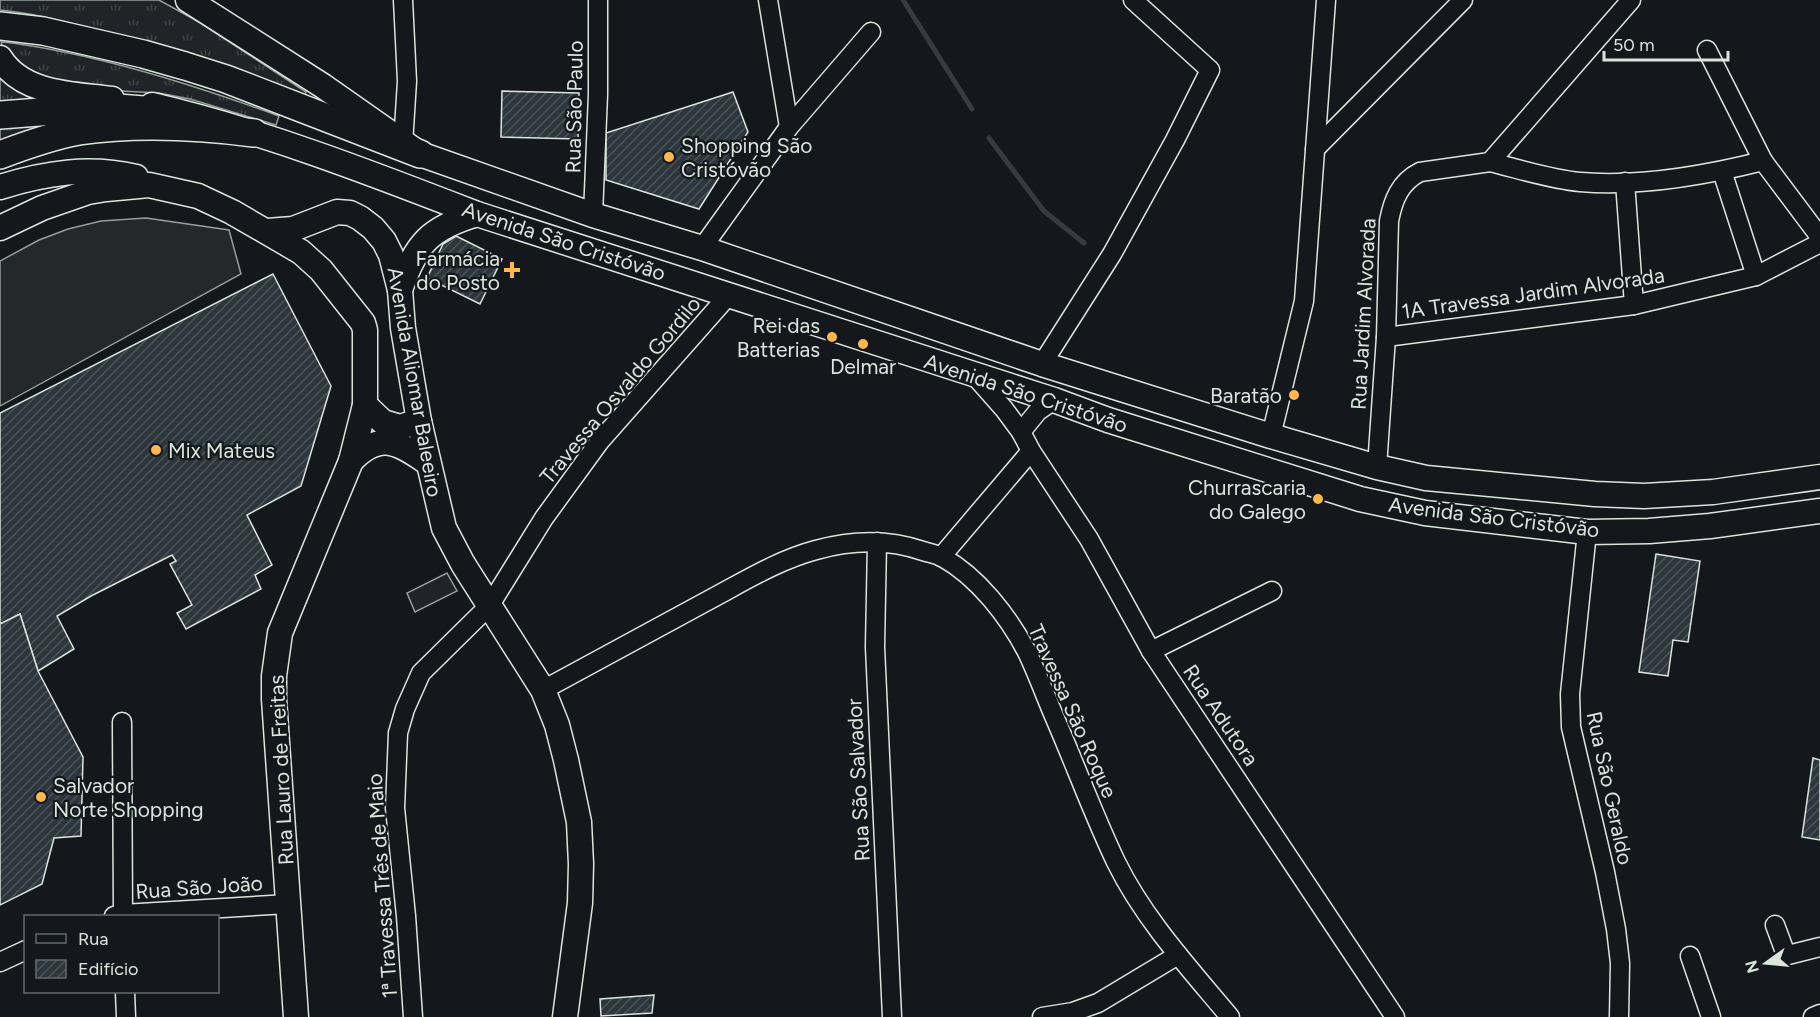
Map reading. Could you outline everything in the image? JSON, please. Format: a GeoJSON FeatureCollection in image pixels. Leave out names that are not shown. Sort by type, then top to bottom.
{"type":"FeatureCollection","features":[{"type":"Feature","properties":{"kind":"highway"},"geometry":{"type":"LineString","coordinates":[[0,26],[43,31],[143,54],[226,79],[412,149]]}},
{"type":"Feature","properties":{"kind":"highway"},"geometry":{"type":"LineString","coordinates":[[0,115],[105,107],[190,114]]}},
{"type":"Feature","properties":{"kind":"highway"},"geometry":{"type":"LineString","coordinates":[[0,155],[48,138],[106,128],[207,128],[254,133]]}},
{"type":"Feature","properties":{"kind":"main road","name":"Avenida São Cristóvão"},"geometry":{"type":"LineString","coordinates":[[188,0],[323,86],[412,149],[593,215],[702,248],[1042,364],[1377,467],[1426,478],[1467,483],[1644,496],[1713,492],[1820,477]]}},
{"type":"Feature","properties":{"kind":"main road","name":"Avenida São Cristóvão"},"geometry":{"type":"LineString","coordinates":[[0,58],[11,72],[34,86],[53,91],[148,104],[254,133],[477,214],[1054,400],[1108,420],[1360,499],[1425,513],[1587,532],[1649,531],[1710,526],[1820,512]]}},
{"type":"Feature","properties":{"kind":"main road"},"geometry":{"type":"LineString","coordinates":[[0,187],[60,172],[86,171],[135,176],[183,191]]}},
{"type":"Feature","properties":{"kind":"main road","name":"Avenida Aliomar Baleeiro"},"geometry":{"type":"LineString","coordinates":[[0,228],[64,200],[106,189],[149,185],[183,191],[219,206],[301,252],[321,270],[363,323]]}},
{"type":"Feature","properties":{"kind":"main road","name":"Avenida Aliomar Baleeiro"},"geometry":{"type":"LineString","coordinates":[[267,231],[293,229],[337,212],[350,213],[373,228],[392,255],[400,290],[403,328],[419,421],[444,528],[463,564],[543,690],[557,725],[579,822],[581,864],[580,903],[565,1017]]}},
{"type":"Feature","properties":{"kind":"main road"},"geometry":{"type":"LineString","coordinates":[[400,290],[416,253],[429,237],[442,227],[477,214]]}},
{"type":"Feature","properties":{"kind":"main road"},"geometry":{"type":"LineString","coordinates":[[321,270],[316,262],[313,243],[317,228],[325,216]]}},
{"type":"Feature","properties":{"kind":"main road","name":"Rua Lauro de Freitas"},"geometry":{"type":"LineString","coordinates":[[296,1017],[274,699],[276,658],[280,633],[351,460],[365,405],[366,336],[363,323]]}},
{"type":"Feature","properties":{"kind":"main road"},"geometry":{"type":"LineString","coordinates":[[365,405],[383,422],[400,427],[419,421]]}},
{"type":"Feature","properties":{"kind":"main road"},"geometry":{"type":"LineString","coordinates":[[351,460],[367,446],[383,442],[404,447],[428,463]]}},
{"type":"Feature","properties":{"kind":"street"},"geometry":{"type":"LineString","coordinates":[[403,0],[406,81],[412,149]]}},
{"type":"Feature","properties":{"kind":"street","name":"Rua São Paulo"},"geometry":{"type":"LineString","coordinates":[[593,215],[598,94],[598,0]]}},
{"type":"Feature","properties":{"kind":"street"},"geometry":{"type":"LineString","coordinates":[[768,0],[789,128]]}},
{"type":"Feature","properties":{"kind":"street"},"geometry":{"type":"LineString","coordinates":[[1042,364],[1118,244],[1210,70],[1133,0]]}},
{"type":"Feature","properties":{"kind":"street"},"geometry":{"type":"LineString","coordinates":[[1271,436],[1304,301],[1326,0]]}},
{"type":"Feature","properties":{"kind":"street"},"geometry":{"type":"LineString","coordinates":[[1316,149],[1463,0]]}},
{"type":"Feature","properties":{"kind":"street"},"geometry":{"type":"LineString","coordinates":[[1630,0],[1490,162],[1580,182],[1626,182],[1722,171],[1763,160]]}},
{"type":"Feature","properties":{"kind":"street"},"geometry":{"type":"LineString","coordinates":[[702,248],[789,128],[871,32]]}},
{"type":"Feature","properties":{"kind":"street"},"geometry":{"type":"LineString","coordinates":[[1707,50],[1763,160],[1820,237]]}},
{"type":"Feature","properties":{"kind":"street","name":"Rua Jardim Alvorada"},"geometry":{"type":"LineString","coordinates":[[1377,467],[1386,337],[1389,221],[1393,203],[1404,184],[1420,172],[1490,162]]}},
{"type":"Feature","properties":{"kind":"street"},"geometry":{"type":"LineString","coordinates":[[1722,171],[1756,276]]}},
{"type":"Feature","properties":{"kind":"street"},"geometry":{"type":"LineString","coordinates":[[1626,182],[1634,305]]}},
{"type":"Feature","properties":{"kind":"street","name":"1A Travessa Jardim Alvorada"},"geometry":{"type":"LineString","coordinates":[[1386,337],[1634,305],[1756,276],[1820,243]]}},
{"type":"Feature","properties":{"kind":"street","name":"Travessa Osvaldo Gordilo"},"geometry":{"type":"LineString","coordinates":[[490,605],[544,518],[600,441],[728,296]]}},
{"type":"Feature","properties":{"kind":"street","name":"Rua Adutora"},"geometry":{"type":"LineString","coordinates":[[974,375],[1021,432],[1089,539],[1151,651],[1395,1017]]}},
{"type":"Feature","properties":{"kind":"street"},"geometry":{"type":"LineString","coordinates":[[1021,432],[1038,411],[1054,400]]}},
{"type":"Feature","properties":{"kind":"street"},"geometry":{"type":"LineString","coordinates":[[941,557],[1031,451]]}},
{"type":"Feature","properties":{"kind":"street","name":"Rua São Geraldo"},"geometry":{"type":"LineString","coordinates":[[1587,532],[1570,693],[1571,728],[1616,929],[1620,963],[1619,1017]]}},
{"type":"Feature","properties":{"kind":"street","name":"Travessa São Roque"},"geometry":{"type":"LineString","coordinates":[[543,690],[748,579],[798,555],[849,543],[877,542],[904,544],[941,557],[971,579],[1006,619],[1026,652],[1115,860],[1142,906],[1178,955],[1230,1017]]}},
{"type":"Feature","properties":{"kind":"street","name":"Rua São Salvador"},"geometry":{"type":"LineString","coordinates":[[877,542],[875,647],[892,1017]]}},
{"type":"Feature","properties":{"kind":"street"},"geometry":{"type":"LineString","coordinates":[[1151,651],[1272,591]]}},
{"type":"Feature","properties":{"kind":"street","name":"1ª Travessa Três de Maio"},"geometry":{"type":"LineString","coordinates":[[413,1017],[395,808],[398,733],[405,709],[421,673],[490,605]]}},
{"type":"Feature","properties":{"kind":"street"},"geometry":{"type":"LineString","coordinates":[[120,915],[122,722]]}},
{"type":"Feature","properties":{"kind":"street","name":"Rua São João"},"geometry":{"type":"LineString","coordinates":[[134,915],[288,904]]}},
{"type":"Feature","properties":{"kind":"street"},"geometry":{"type":"LineString","coordinates":[[1774,925],[1788,955],[1820,947]]}},
{"type":"Feature","properties":{"kind":"street"},"geometry":{"type":"LineString","coordinates":[[0,962],[24,951]]}},
{"type":"Feature","properties":{"kind":"street"},"geometry":{"type":"LineString","coordinates":[[1042,1017],[1073,1012],[1098,1003],[1178,955]]}},
{"type":"Feature","properties":{"kind":"street"},"geometry":{"type":"LineString","coordinates":[[1690,956],[1711,1017]]}},
{"type":"Feature","properties":{"kind":"street"},"geometry":{"type":"LineString","coordinates":[[125,993],[126,1017]]}},
{"type":"Feature","properties":{"kind":"street"},"geometry":{"type":"LineString","coordinates":[[1813,1017],[1820,1014]]}},
{"type":"Feature","properties":{"kind":"green space"},"geometry":{"type":"Polygon","coordinates":[[[0,0],[159,0],[199,22],[306,92],[305,95],[227,66],[148,43],[48,18],[0,10],[0,0]]]}},
{"type":"Feature","properties":{"kind":"green space"},"geometry":{"type":"Polygon","coordinates":[[[1,42],[55,50],[136,69],[279,116],[276,125],[190,99],[159,93],[82,89],[31,77],[4,52],[1,42]]]}},
{"type":"Feature","properties":{"kind":"green space"},"geometry":{"type":"Polygon","coordinates":[[[0,73],[51,99],[0,101],[0,73]]]}},
{"type":"Feature","properties":{"kind":"green space"},"geometry":{"type":"Polygon","coordinates":[[[69,122],[0,144],[0,126],[69,122]]]}},
{"type":"Feature","properties":{"kind":"green space"},"geometry":{"type":"Polygon","coordinates":[[[447,573],[457,591],[415,612],[407,593],[447,573]]]}},
{"type":"Feature","properties":{"kind":"shaded area"},"geometry":{"type":"Polygon","coordinates":[[[146,218],[229,230],[241,274],[0,406],[0,261],[39,240],[68,229],[101,221],[146,218]]]}},
{"type":"Feature","properties":{"kind":"building"},"geometry":{"type":"Polygon","coordinates":[[[502,91],[579,93],[578,139],[501,137],[502,91]]]}},
{"type":"Feature","properties":{"kind":"building","name":"Shopping São Cristóvão"},"geometry":{"type":"Polygon","coordinates":[[[733,92],[748,132],[699,209],[606,180],[606,133],[733,92]]]}},
{"type":"Feature","properties":{"kind":"building"},"geometry":{"type":"Polygon","coordinates":[[[456,236],[502,259],[480,304],[427,278],[443,244],[456,236]]]}},
{"type":"Feature","properties":{"kind":"building","name":"Mix Mateus"},"geometry":{"type":"Polygon","coordinates":[[[273,274],[331,386],[301,486],[247,515],[272,565],[255,575],[261,589],[186,629],[177,613],[192,605],[170,564],[176,561],[172,555],[57,616],[74,649],[38,671],[20,614],[0,624],[0,413],[273,274]]]}},
{"type":"Feature","properties":{"kind":"building"},"geometry":{"type":"Polygon","coordinates":[[[1656,554],[1700,561],[1688,642],[1673,640],[1668,676],[1639,672],[1656,554]]]}},
{"type":"Feature","properties":{"kind":"building","name":"Salvador Norte Shopping"},"geometry":{"type":"Polygon","coordinates":[[[20,614],[38,671],[83,757],[81,836],[54,838],[42,884],[0,905],[0,624],[20,614]]]}},
{"type":"Feature","properties":{"kind":"building"},"geometry":{"type":"Polygon","coordinates":[[[1813,758],[1820,760],[1820,840],[1802,837],[1813,758]]]}},
{"type":"Feature","properties":{"kind":"building"},"geometry":{"type":"Polygon","coordinates":[[[654,995],[652,1013],[601,1016],[600,999],[654,995]]]}},
{"type":"Feature","properties":{"kind":"waterway"},"geometry":{"type":"LineString","coordinates":[[903,0],[972,109]]}},
{"type":"Feature","properties":{"kind":"waterway"},"geometry":{"type":"LineString","coordinates":[[989,138],[1044,211],[1084,243]]}},
{"type":"Feature","properties":{"kind":"place","name":"Shopping São Cristóvão"},"geometry":{"type":"Point","coordinates":[669,157]}},
{"type":"Feature","properties":{"kind":"place","name":"Farmácia do Posto"},"geometry":{"type":"Point","coordinates":[512,270]}},
{"type":"Feature","properties":{"kind":"place","name":"Rei das Batterias"},"geometry":{"type":"Point","coordinates":[832,337]}},
{"type":"Feature","properties":{"kind":"place","name":"Delmar"},"geometry":{"type":"Point","coordinates":[863,344]}},
{"type":"Feature","properties":{"kind":"place","name":"Baratão"},"geometry":{"type":"Point","coordinates":[1294,395]}},
{"type":"Feature","properties":{"kind":"place","name":"Mix Mateus"},"geometry":{"type":"Point","coordinates":[156,450]}},
{"type":"Feature","properties":{"kind":"place","name":"Churrascaria do Galego"},"geometry":{"type":"Point","coordinates":[1318,499]}},
{"type":"Feature","properties":{"kind":"place","name":"Salvador Norte Shopping"},"geometry":{"type":"Point","coordinates":[41,797]}}]}
